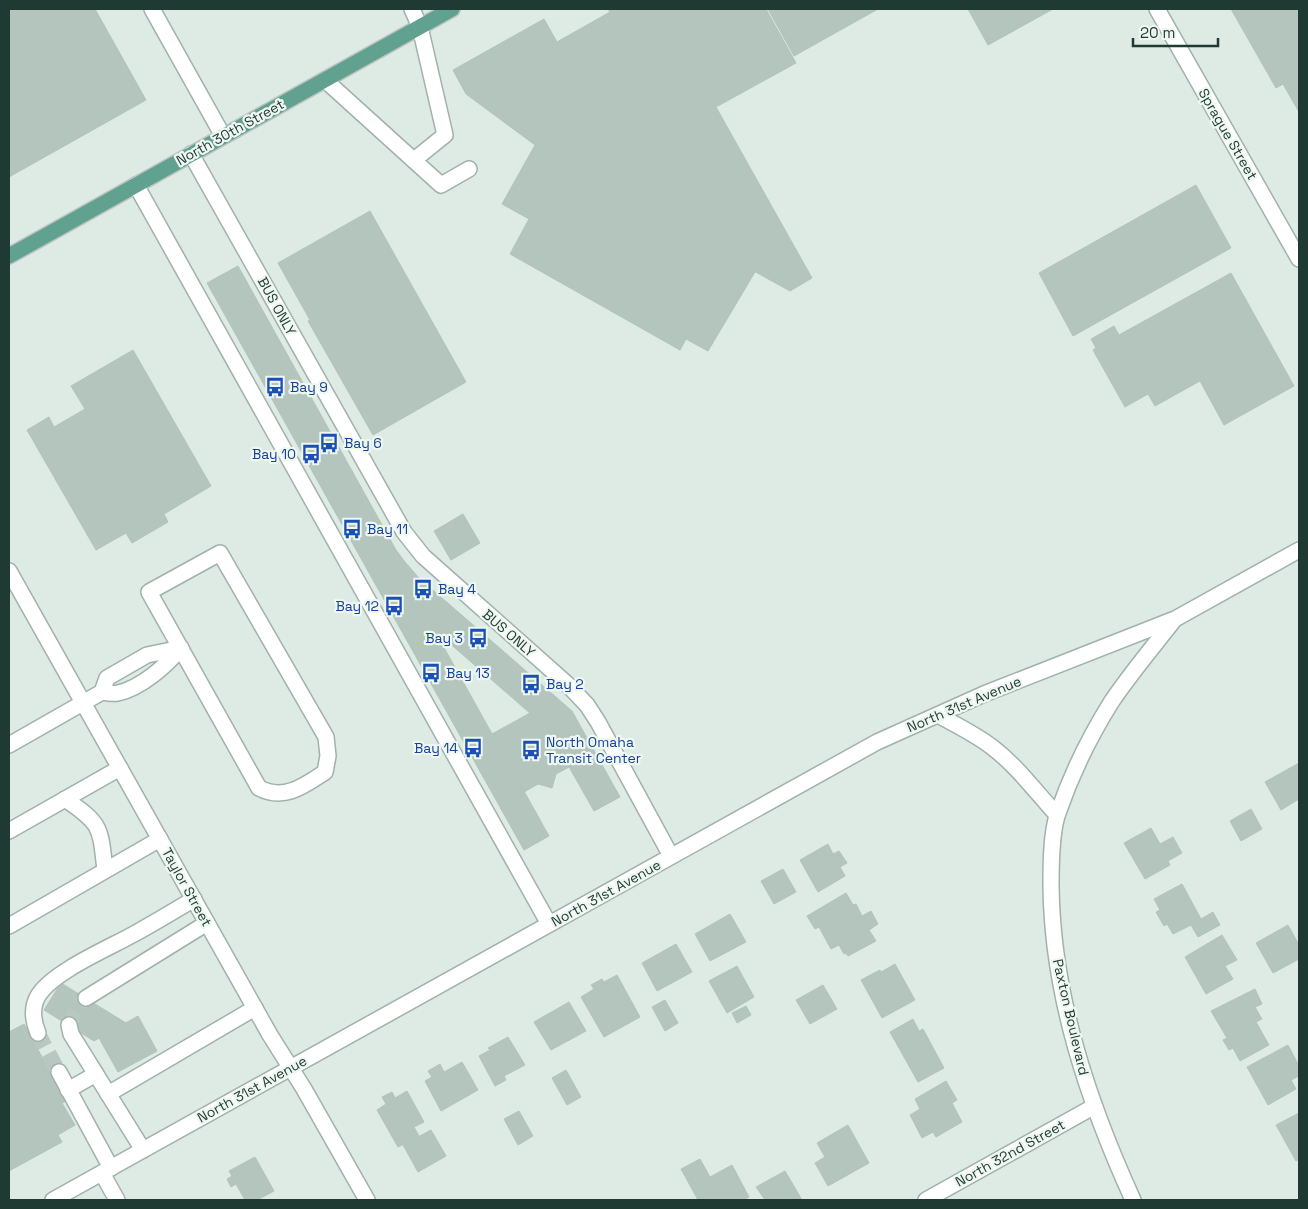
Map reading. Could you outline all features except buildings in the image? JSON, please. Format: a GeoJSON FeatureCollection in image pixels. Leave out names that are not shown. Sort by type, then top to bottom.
{"type":"FeatureCollection","features":[{"type":"Feature","properties":{"kind":"main road","name":"North 30th Street"},"geometry":{"type":"LineString","coordinates":[[9,256],[452,9]]}},
{"type":"Feature","properties":{"kind":"street"},"geometry":{"type":"LineString","coordinates":[[152,9],[223,136]]}},
{"type":"Feature","properties":{"kind":"street"},"geometry":{"type":"LineString","coordinates":[[412,9],[420,27],[445,135],[414,160]]}},
{"type":"Feature","properties":{"kind":"street","name":"Sprague Street"},"geometry":{"type":"LineString","coordinates":[[1157,9],[1299,259]]}},
{"type":"Feature","properties":{"kind":"street"},"geometry":{"type":"LineString","coordinates":[[325,80],[441,184],[469,170]]}},
{"type":"Feature","properties":{"kind":"street","name":"BUS ONLY"},"geometry":{"type":"LineString","coordinates":[[191,154],[404,532],[423,556],[582,699],[598,722],[671,856]]}},
{"type":"Feature","properties":{"kind":"street"},"geometry":{"type":"LineString","coordinates":[[136,185],[549,924]]}},
{"type":"Feature","properties":{"kind":"street","name":"North 31st Avenue"},"geometry":{"type":"LineString","coordinates":[[57,1199],[870,746],[984,694],[1175,619],[1299,550]]}},
{"type":"Feature","properties":{"kind":"street"},"geometry":{"type":"LineString","coordinates":[[220,553],[326,737],[328,756],[324,772],[304,786],[283,794],[268,793],[259,788],[181,648],[149,592],[220,553]]}},
{"type":"Feature","properties":{"kind":"street","name":"Taylor Street"},"geometry":{"type":"LineString","coordinates":[[9,571],[255,1008],[367,1200]]}},
{"type":"Feature","properties":{"kind":"street","name":"Paxton Boulevard"},"geometry":{"type":"LineString","coordinates":[[1132,1200],[1093,1107],[1074,1039],[1057,963],[1051,871],[1057,815],[1088,744],[1113,701],[1175,619]]}},
{"type":"Feature","properties":{"kind":"street"},"geometry":{"type":"LineString","coordinates":[[9,745],[84,704],[102,692],[116,694],[157,673],[181,648]]}},
{"type":"Feature","properties":{"kind":"street"},"geometry":{"type":"LineString","coordinates":[[938,715],[992,747],[1018,771],[1057,815]]}},
{"type":"Feature","properties":{"kind":"street"},"geometry":{"type":"LineString","coordinates":[[9,831],[120,768]]}},
{"type":"Feature","properties":{"kind":"street"},"geometry":{"type":"LineString","coordinates":[[64,800],[90,817],[97,826],[105,870]]}},
{"type":"Feature","properties":{"kind":"street"},"geometry":{"type":"LineString","coordinates":[[9,926],[160,838]]}},
{"type":"Feature","properties":{"kind":"street"},"geometry":{"type":"LineString","coordinates":[[38,1033],[33,1014],[34,1004],[39,995],[55,978],[194,899]]}},
{"type":"Feature","properties":{"kind":"street"},"geometry":{"type":"LineString","coordinates":[[86,998],[207,923]]}},
{"type":"Feature","properties":{"kind":"street"},"geometry":{"type":"LineString","coordinates":[[108,1094],[255,1008]]}},
{"type":"Feature","properties":{"kind":"street"},"geometry":{"type":"LineString","coordinates":[[69,1025],[71,1034],[143,1150]]}},
{"type":"Feature","properties":{"kind":"street"},"geometry":{"type":"LineString","coordinates":[[59,1072],[107,1171],[117,1200]]}},
{"type":"Feature","properties":{"kind":"street"},"geometry":{"type":"LineString","coordinates":[[68,1090],[96,1074]]}},
{"type":"Feature","properties":{"kind":"street","name":"North 32nd Street"},"geometry":{"type":"LineString","coordinates":[[926,1200],[1093,1107]]}},
{"type":"Feature","properties":{"kind":"tunnel"},"geometry":{"type":"LineString","coordinates":[[69,1025],[79,1005],[86,998]]}},
{"type":"Feature","properties":{"kind":"tunnel"},"geometry":{"type":"LineString","coordinates":[[38,1033],[59,1072]]}},
{"type":"Feature","properties":{"kind":"place","name":"Bay 9"},"geometry":{"type":"Point","coordinates":[275,387]}},
{"type":"Feature","properties":{"kind":"place","name":"Bay 6"},"geometry":{"type":"Point","coordinates":[329,443]}},
{"type":"Feature","properties":{"kind":"place","name":"Bay 10"},"geometry":{"type":"Point","coordinates":[311,454]}},
{"type":"Feature","properties":{"kind":"place","name":"Bay 11"},"geometry":{"type":"Point","coordinates":[352,529]}},
{"type":"Feature","properties":{"kind":"place","name":"Bay 4"},"geometry":{"type":"Point","coordinates":[423,589]}},
{"type":"Feature","properties":{"kind":"place","name":"Bay 12"},"geometry":{"type":"Point","coordinates":[394,606]}},
{"type":"Feature","properties":{"kind":"place","name":"Bay 3"},"geometry":{"type":"Point","coordinates":[478,638]}},
{"type":"Feature","properties":{"kind":"place","name":"Bay 13"},"geometry":{"type":"Point","coordinates":[431,673]}},
{"type":"Feature","properties":{"kind":"place","name":"Bay 2"},"geometry":{"type":"Point","coordinates":[531,684]}},
{"type":"Feature","properties":{"kind":"place","name":"Bay 14"},"geometry":{"type":"Point","coordinates":[473,748]}},
{"type":"Feature","properties":{"kind":"place","name":"North Omaha Transit Center"},"geometry":{"type":"Point","coordinates":[531,750]}}]}
